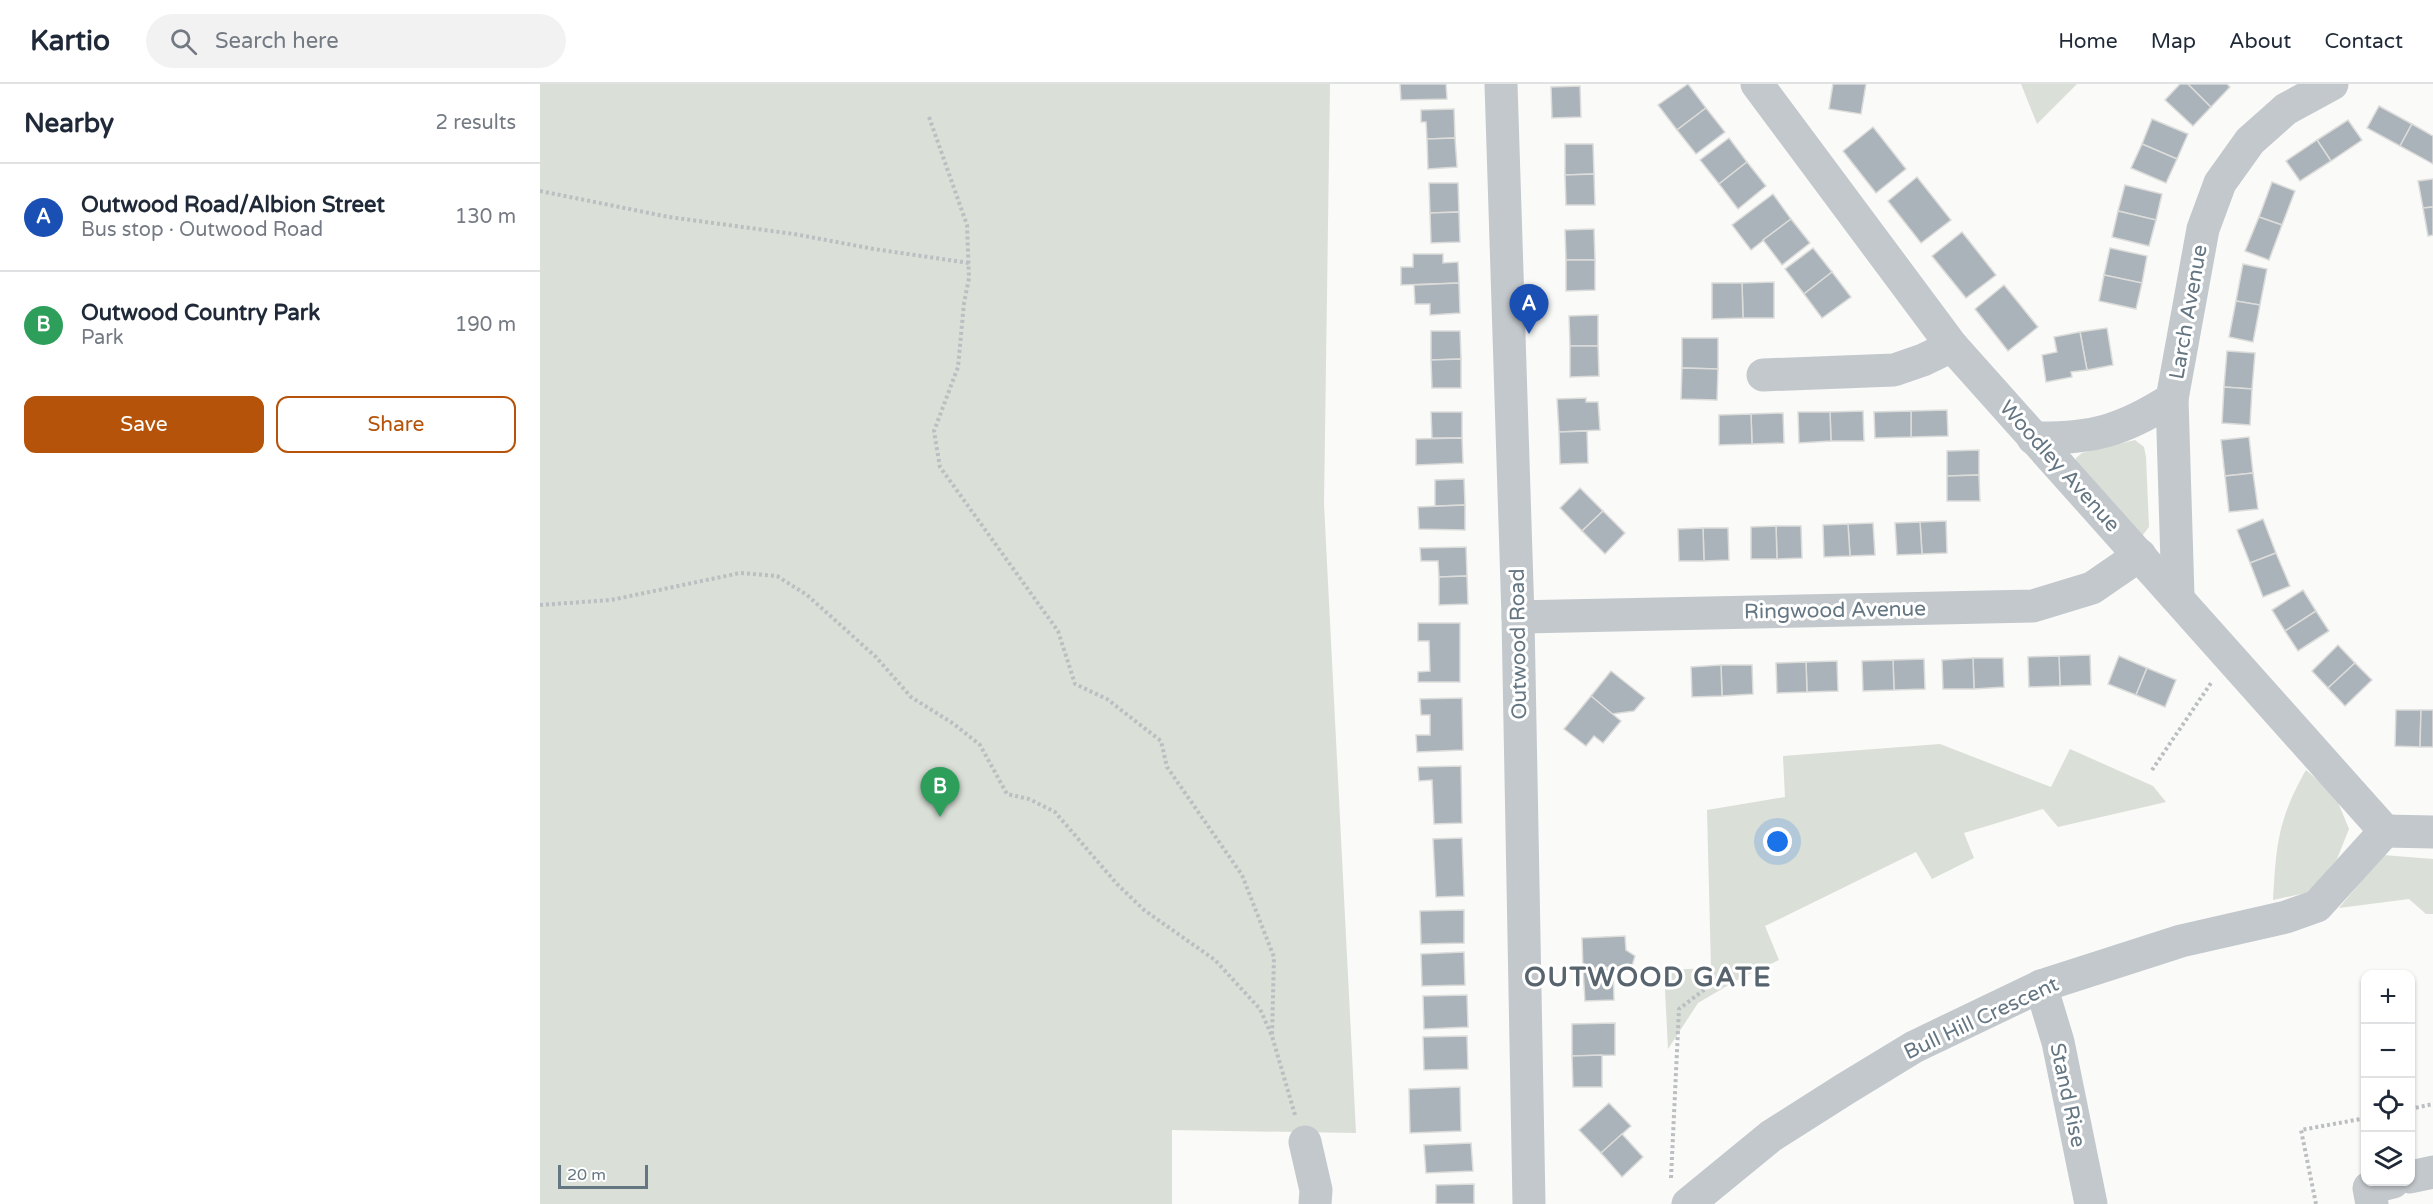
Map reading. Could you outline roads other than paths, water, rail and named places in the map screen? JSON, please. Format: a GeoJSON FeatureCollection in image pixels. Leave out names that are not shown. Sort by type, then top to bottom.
{"type":"FeatureCollection","features":[{"type":"Feature","properties":{"kind":"street","name":"Outwood Road"},"geometry":{"type":"LineString","coordinates":[[1501,84],[1518,617],[1529,1204]]}},
{"type":"Feature","properties":{"kind":"street","name":"Woodley Avenue"},"geometry":{"type":"LineString","coordinates":[[1757,84],[1952,346],[2178,596],[2385,831]]}},
{"type":"Feature","properties":{"kind":"street","name":"Larch Avenue"},"geometry":{"type":"LineString","coordinates":[[2178,596],[2172,399],[2203,229],[2220,183],[2250,141],[2286,109],[2332,84]]}},
{"type":"Feature","properties":{"kind":"street"},"geometry":{"type":"LineString","coordinates":[[1763,375],[1894,370],[1923,360],[1952,346]]}},
{"type":"Feature","properties":{"kind":"street"},"geometry":{"type":"LineString","coordinates":[[2034,438],[2071,438],[2107,432],[2141,418],[2172,399]]}},
{"type":"Feature","properties":{"kind":"street","name":"Ringwood Avenue"},"geometry":{"type":"LineString","coordinates":[[1518,617],[2033,606],[2092,588],[2140,555]]}},
{"type":"Feature","properties":{"kind":"street"},"geometry":{"type":"LineString","coordinates":[[2385,831],[2433,832]]}},
{"type":"Feature","properties":{"kind":"street","name":"Bull Hill Crescent"},"geometry":{"type":"LineString","coordinates":[[1679,1195],[1914,1047],[2041,986],[2181,941],[2286,917],[2317,906],[2385,831]]}},
{"type":"Feature","properties":{"kind":"street","name":"Stand Rise"},"geometry":{"type":"LineString","coordinates":[[2041,986],[2058,1042],[2091,1204]]}},
{"type":"Feature","properties":{"kind":"street"},"geometry":{"type":"LineString","coordinates":[[1305,1142],[1316,1190],[1315,1204]]}},
{"type":"Feature","properties":{"kind":"street"},"geometry":{"type":"LineString","coordinates":[[2415,1176],[2433,1172]]}},
{"type":"Feature","properties":{"kind":"street"},"geometry":{"type":"LineString","coordinates":[[2372,1204],[2369,1188],[2377,1186]]}},
{"type":"Feature","properties":{"kind":"place","name":"Outwood Road/Albion Street"},"geometry":{"type":"Point","coordinates":[1529,334]}},
{"type":"Feature","properties":{"kind":"place","name":"Outwood Country Park"},"geometry":{"type":"Point","coordinates":[940,817]}},
{"type":"Feature","properties":{"kind":"district","name":"OUTWOOD GATE"},"geometry":{"type":"Point","coordinates":[1648,977]}}]}
